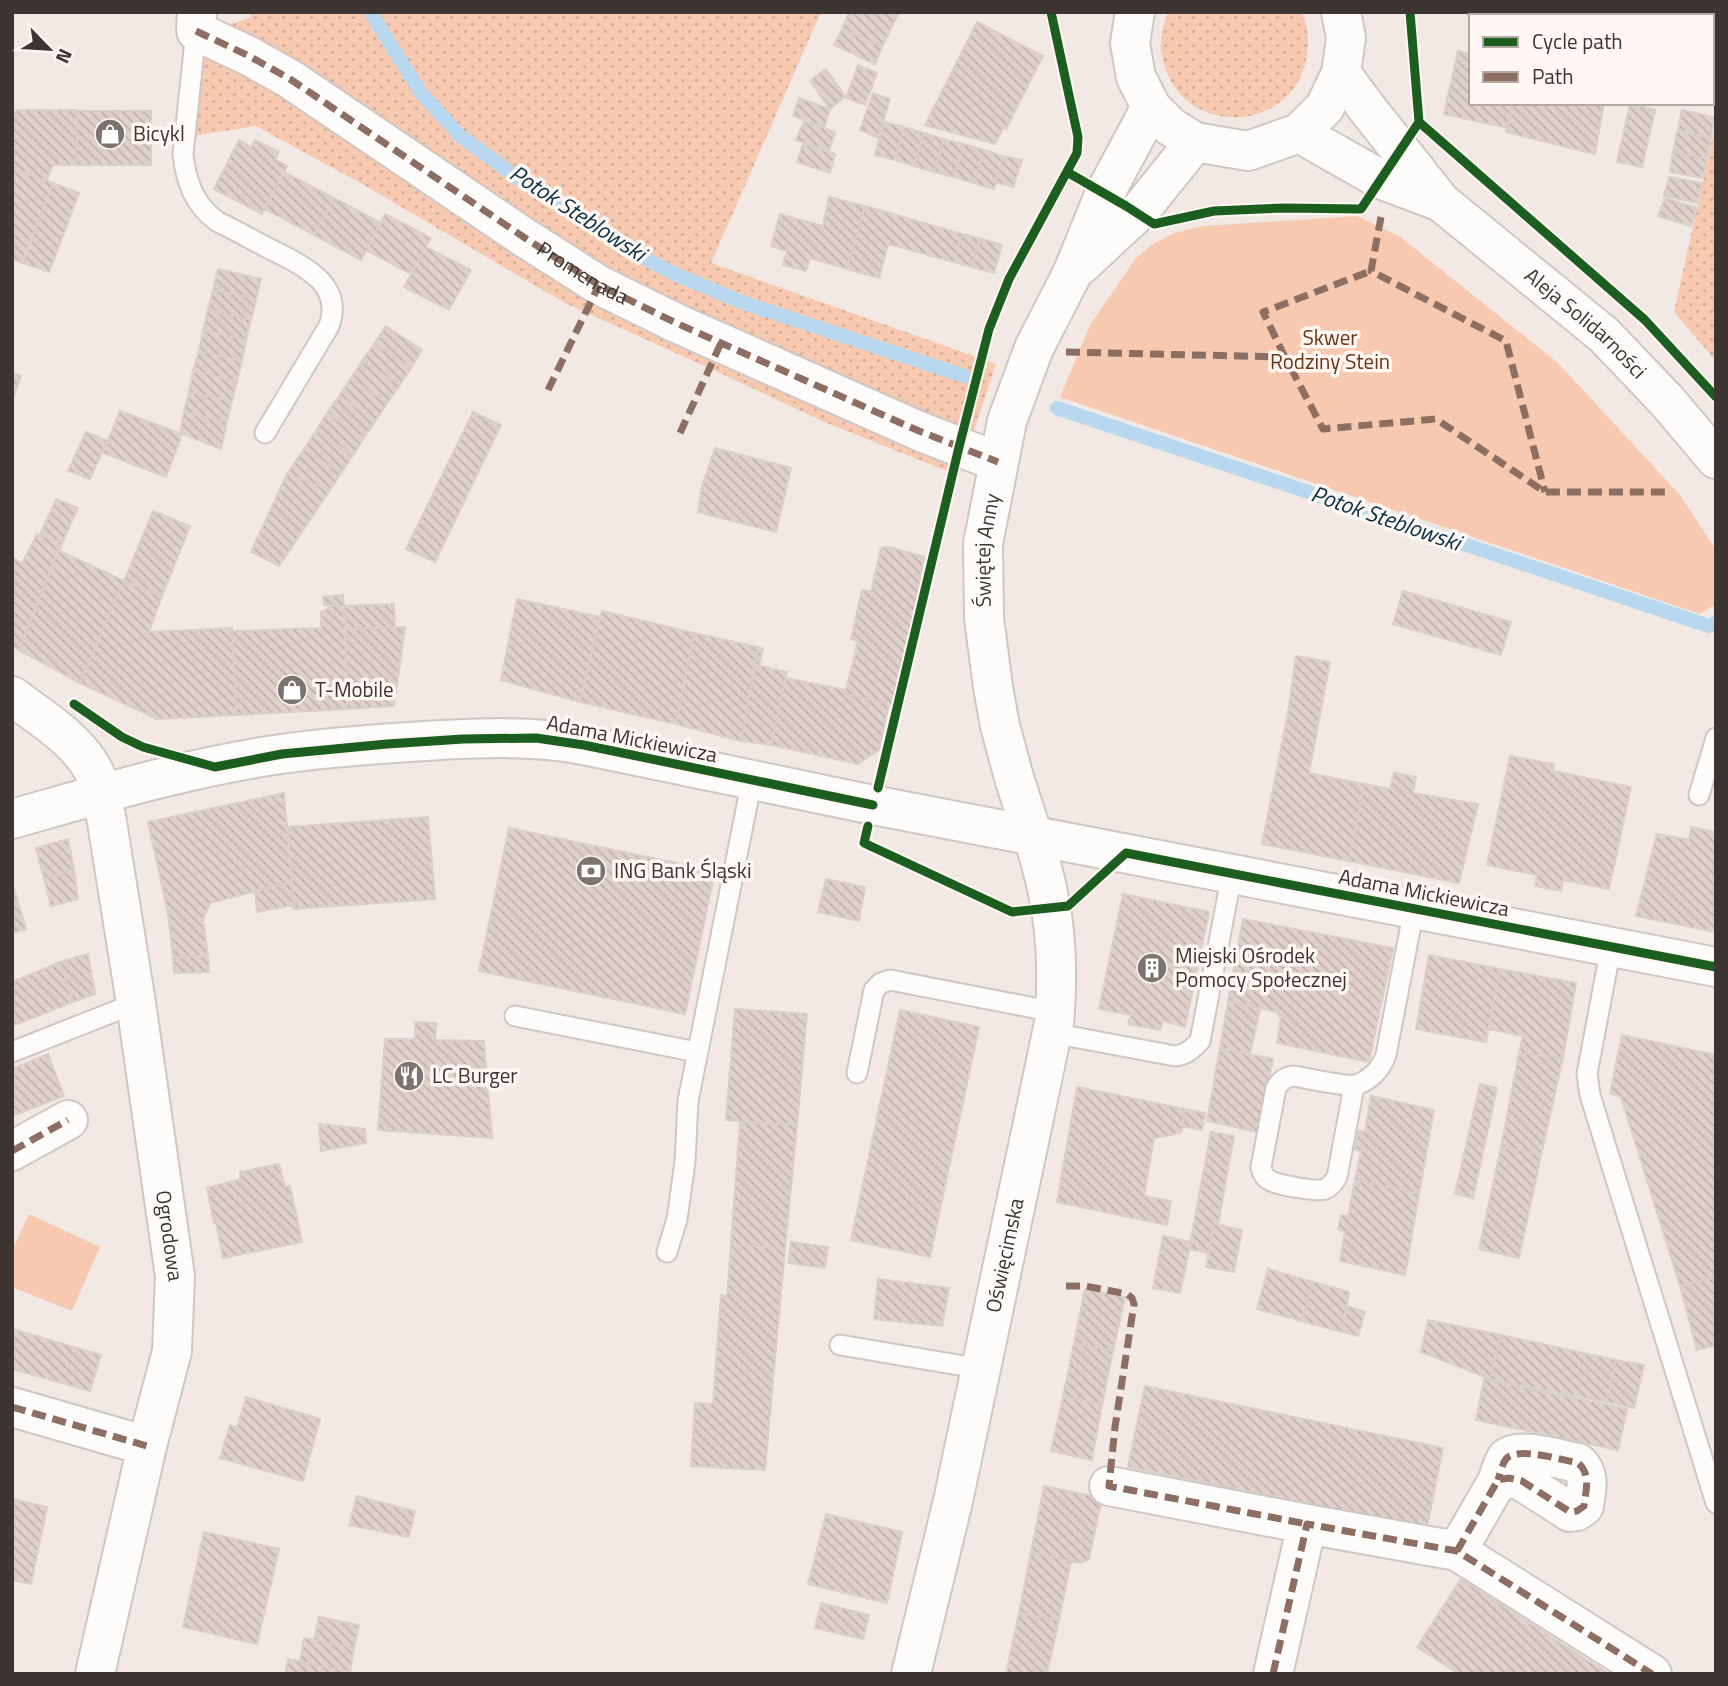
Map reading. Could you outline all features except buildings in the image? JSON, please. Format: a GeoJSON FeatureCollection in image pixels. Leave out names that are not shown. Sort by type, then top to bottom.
{"type":"FeatureCollection","features":[{"type":"Feature","properties":{"kind":"street"},"geometry":{"type":"LineString","coordinates":[[1135,12],[1130,43],[1136,76],[1151,107],[1171,127],[1195,142],[1248,150],[1298,133],[1325,107],[1341,73],[1346,38],[1340,12]]}},
{"type":"Feature","properties":{"kind":"street","name":"Promenada"},"geometry":{"type":"LineString","coordinates":[[197,21],[290,79],[525,238],[610,291],[907,426],[998,462]]}},
{"type":"Feature","properties":{"kind":"street","name":"Aleja Solidarności"},"geometry":{"type":"LineString","coordinates":[[1341,73],[1441,202],[1604,335],[1667,401],[1716,459]]}},
{"type":"Feature","properties":{"kind":"street","name":"Świętej Anny"},"geometry":{"type":"LineString","coordinates":[[1033,836],[1000,726],[984,618],[983,544],[1006,421],[1034,348],[1072,274],[1105,193],[1151,107]]}},
{"type":"Feature","properties":{"kind":"street","name":"Aleja Solidarności"},"geometry":{"type":"LineString","coordinates":[[1298,133],[1380,180],[1441,202]]}},
{"type":"Feature","properties":{"kind":"street","name":"Świętej Anny"},"geometry":{"type":"LineString","coordinates":[[1072,274],[1141,209],[1195,142]]}},
{"type":"Feature","properties":{"kind":"street","name":"Ogrodowa"},"geometry":{"type":"LineString","coordinates":[[12,696],[74,745],[95,775],[101,794],[136,1003],[175,1276],[172,1351],[147,1446],[95,1674]]}},
{"type":"Feature","properties":{"kind":"street","name":"Adama Mickiewicza"},"geometry":{"type":"LineString","coordinates":[[12,819],[215,766],[282,754],[387,744],[511,738],[561,740],[1033,836],[1716,967]]}},
{"type":"Feature","properties":{"kind":"street","name":"Oświęcimska"},"geometry":{"type":"LineString","coordinates":[[911,1674],[982,1369],[1053,1023],[1056,954],[1047,890],[1033,836]]}},
{"type":"Feature","properties":{"kind":"street"},"geometry":{"type":"LineString","coordinates":[[12,1151],[68,1120]]}},
{"type":"Feature","properties":{"kind":"street"},"geometry":{"type":"LineString","coordinates":[[12,1407],[147,1446]]}},
{"type":"Feature","properties":{"kind":"street"},"geometry":{"type":"LineString","coordinates":[[1457,1551],[1498,1480]]}},
{"type":"Feature","properties":{"kind":"street"},"geometry":{"type":"LineString","coordinates":[[1109,1486],[1457,1551],[1652,1674]]}},
{"type":"Feature","properties":{"kind":"street"},"geometry":{"type":"LineString","coordinates":[[1272,1674],[1307,1524]]}},
{"type":"Feature","properties":{"kind":"lane"},"geometry":{"type":"LineString","coordinates":[[197,21],[183,154],[184,169],[193,195],[207,214],[218,222],[312,272],[325,286],[333,308],[329,326],[265,433]]}},
{"type":"Feature","properties":{"kind":"lane"},"geometry":{"type":"LineString","coordinates":[[1699,795],[1716,738]]}},
{"type":"Feature","properties":{"kind":"lane"},"geometry":{"type":"LineString","coordinates":[[667,1252],[677,1219],[685,1161],[688,1101],[752,780]]}},
{"type":"Feature","properties":{"kind":"lane"},"geometry":{"type":"LineString","coordinates":[[857,1073],[874,990],[881,983],[890,980],[1175,1056],[1184,1055],[1200,1041],[1232,874]]}},
{"type":"Feature","properties":{"kind":"lane"},"geometry":{"type":"LineString","coordinates":[[1354,1086],[1337,1177],[1332,1185],[1318,1190],[1268,1180],[1262,1174],[1261,1167],[1276,1088],[1280,1081],[1286,1076],[1294,1076],[1354,1086],[1374,1075],[1382,1067],[1414,909]]}},
{"type":"Feature","properties":{"kind":"lane"},"geometry":{"type":"LineString","coordinates":[[1611,947],[1587,1074],[1590,1095],[1716,1503]]}},
{"type":"Feature","properties":{"kind":"lane"},"geometry":{"type":"LineString","coordinates":[[12,1052],[136,1003]]}},
{"type":"Feature","properties":{"kind":"lane"},"geometry":{"type":"LineString","coordinates":[[515,1017],[697,1052]]}},
{"type":"Feature","properties":{"kind":"lane"},"geometry":{"type":"LineString","coordinates":[[840,1345],[982,1369]]}},
{"type":"Feature","properties":{"kind":"green space"},"geometry":{"type":"Polygon","coordinates":[[[251,12],[821,12],[711,263],[996,364],[959,476],[822,421],[565,303],[364,185],[256,126],[192,136],[202,64],[213,31],[251,17],[251,12]]]}},
{"type":"Feature","properties":{"kind":"green space"},"geometry":{"type":"Polygon","coordinates":[[[1168,12],[1301,12],[1307,27],[1308,44],[1299,79],[1285,98],[1265,111],[1243,117],[1220,116],[1198,108],[1179,93],[1166,70],[1161,42],[1168,12]]]}},
{"type":"Feature","properties":{"kind":"green space"},"geometry":{"type":"Polygon","coordinates":[[[1716,122],[1716,361],[1674,312],[1716,122]]]}},
{"type":"Feature","properties":{"kind":"green space","name":"Skwer Rodziny Stein"},"geometry":{"type":"Polygon","coordinates":[[[1357,216],[1399,236],[1558,363],[1680,495],[1716,550],[1716,604],[1700,614],[1060,397],[1090,325],[1136,258],[1153,244],[1174,233],[1203,226],[1357,216]]]}},
{"type":"Feature","properties":{"kind":"green space"},"geometry":{"type":"Polygon","coordinates":[[[29,1214],[100,1247],[72,1311],[12,1287],[12,1250],[29,1214]]]}},
{"type":"Feature","properties":{"kind":"waterway","name":"Potok Steblowski"},"geometry":{"type":"LineString","coordinates":[[370,12],[421,93],[460,136],[518,178],[634,253],[677,275],[744,303],[964,376]]}},
{"type":"Feature","properties":{"kind":"waterway","name":"Potok Steblowski"},"geometry":{"type":"LineString","coordinates":[[1057,408],[1709,626],[1716,623]]}},
{"type":"Feature","properties":{"kind":"marked path"},"geometry":{"type":"LineString","coordinates":[[196,31],[290,79],[599,285],[676,323],[919,431],[998,462]]}},
{"type":"Feature","properties":{"kind":"marked path"},"geometry":{"type":"LineString","coordinates":[[1381,217],[1371,271],[1506,341],[1545,492]]}},
{"type":"Feature","properties":{"kind":"marked path"},"geometry":{"type":"LineString","coordinates":[[1285,357],[1263,312],[1371,271]]}},
{"type":"Feature","properties":{"kind":"marked path"},"geometry":{"type":"LineString","coordinates":[[548,390],[599,285]]}},
{"type":"Feature","properties":{"kind":"marked path"},"geometry":{"type":"LineString","coordinates":[[680,433],[721,343]]}},
{"type":"Feature","properties":{"kind":"marked path"},"geometry":{"type":"LineString","coordinates":[[1066,352],[1285,357],[1323,429],[1436,419],[1545,492],[1668,492]]}},
{"type":"Feature","properties":{"kind":"marked path"},"geometry":{"type":"LineString","coordinates":[[12,1151],[68,1120]]}},
{"type":"Feature","properties":{"kind":"marked path"},"geometry":{"type":"LineString","coordinates":[[1066,1286],[1085,1286],[1127,1294],[1134,1304],[1109,1486],[1307,1524]]}},
{"type":"Feature","properties":{"kind":"marked path"},"geometry":{"type":"LineString","coordinates":[[12,1407],[147,1446]]}},
{"type":"Feature","properties":{"kind":"marked path"},"geometry":{"type":"LineString","coordinates":[[1457,1551],[1498,1480],[1509,1478],[1522,1481],[1570,1512],[1584,1506],[1586,1477],[1578,1463],[1540,1455],[1511,1455],[1506,1459],[1498,1480]]}},
{"type":"Feature","properties":{"kind":"marked path"},"geometry":{"type":"LineString","coordinates":[[1273,1674],[1307,1524],[1457,1551],[1652,1674]]}},
{"type":"Feature","properties":{"kind":"cycle path"},"geometry":{"type":"LineString","coordinates":[[878,788],[989,329],[1009,279],[1077,153],[1078,137],[1051,12]]}},
{"type":"Feature","properties":{"kind":"cycle path"},"geometry":{"type":"LineString","coordinates":[[1067,172],[1154,224],[1214,211],[1361,209],[1419,122],[1410,12]]}},
{"type":"Feature","properties":{"kind":"cycle path"},"geometry":{"type":"LineString","coordinates":[[1419,122],[1645,320],[1716,397]]}},
{"type":"Feature","properties":{"kind":"cycle path"},"geometry":{"type":"LineString","coordinates":[[74,704],[122,737],[143,747],[215,767],[282,754],[387,744],[536,738],[584,745],[873,805]]}},
{"type":"Feature","properties":{"kind":"cycle path"},"geometry":{"type":"LineString","coordinates":[[868,826],[864,843],[1012,912],[1068,906],[1126,853],[1716,967]]}},
{"type":"Feature","properties":{"kind":"place","name":"Bicykl"},"geometry":{"type":"Point","coordinates":[110,134]}},
{"type":"Feature","properties":{"kind":"place","name":"T-Mobile"},"geometry":{"type":"Point","coordinates":[292,690]}},
{"type":"Feature","properties":{"kind":"place","name":"ING Bank Śląski"},"geometry":{"type":"Point","coordinates":[591,871]}},
{"type":"Feature","properties":{"kind":"place","name":"Miejski Ośrodek Pomocy Społecznej"},"geometry":{"type":"Point","coordinates":[1152,968]}},
{"type":"Feature","properties":{"kind":"place","name":"LC Burger"},"geometry":{"type":"Point","coordinates":[409,1076]}}]}
